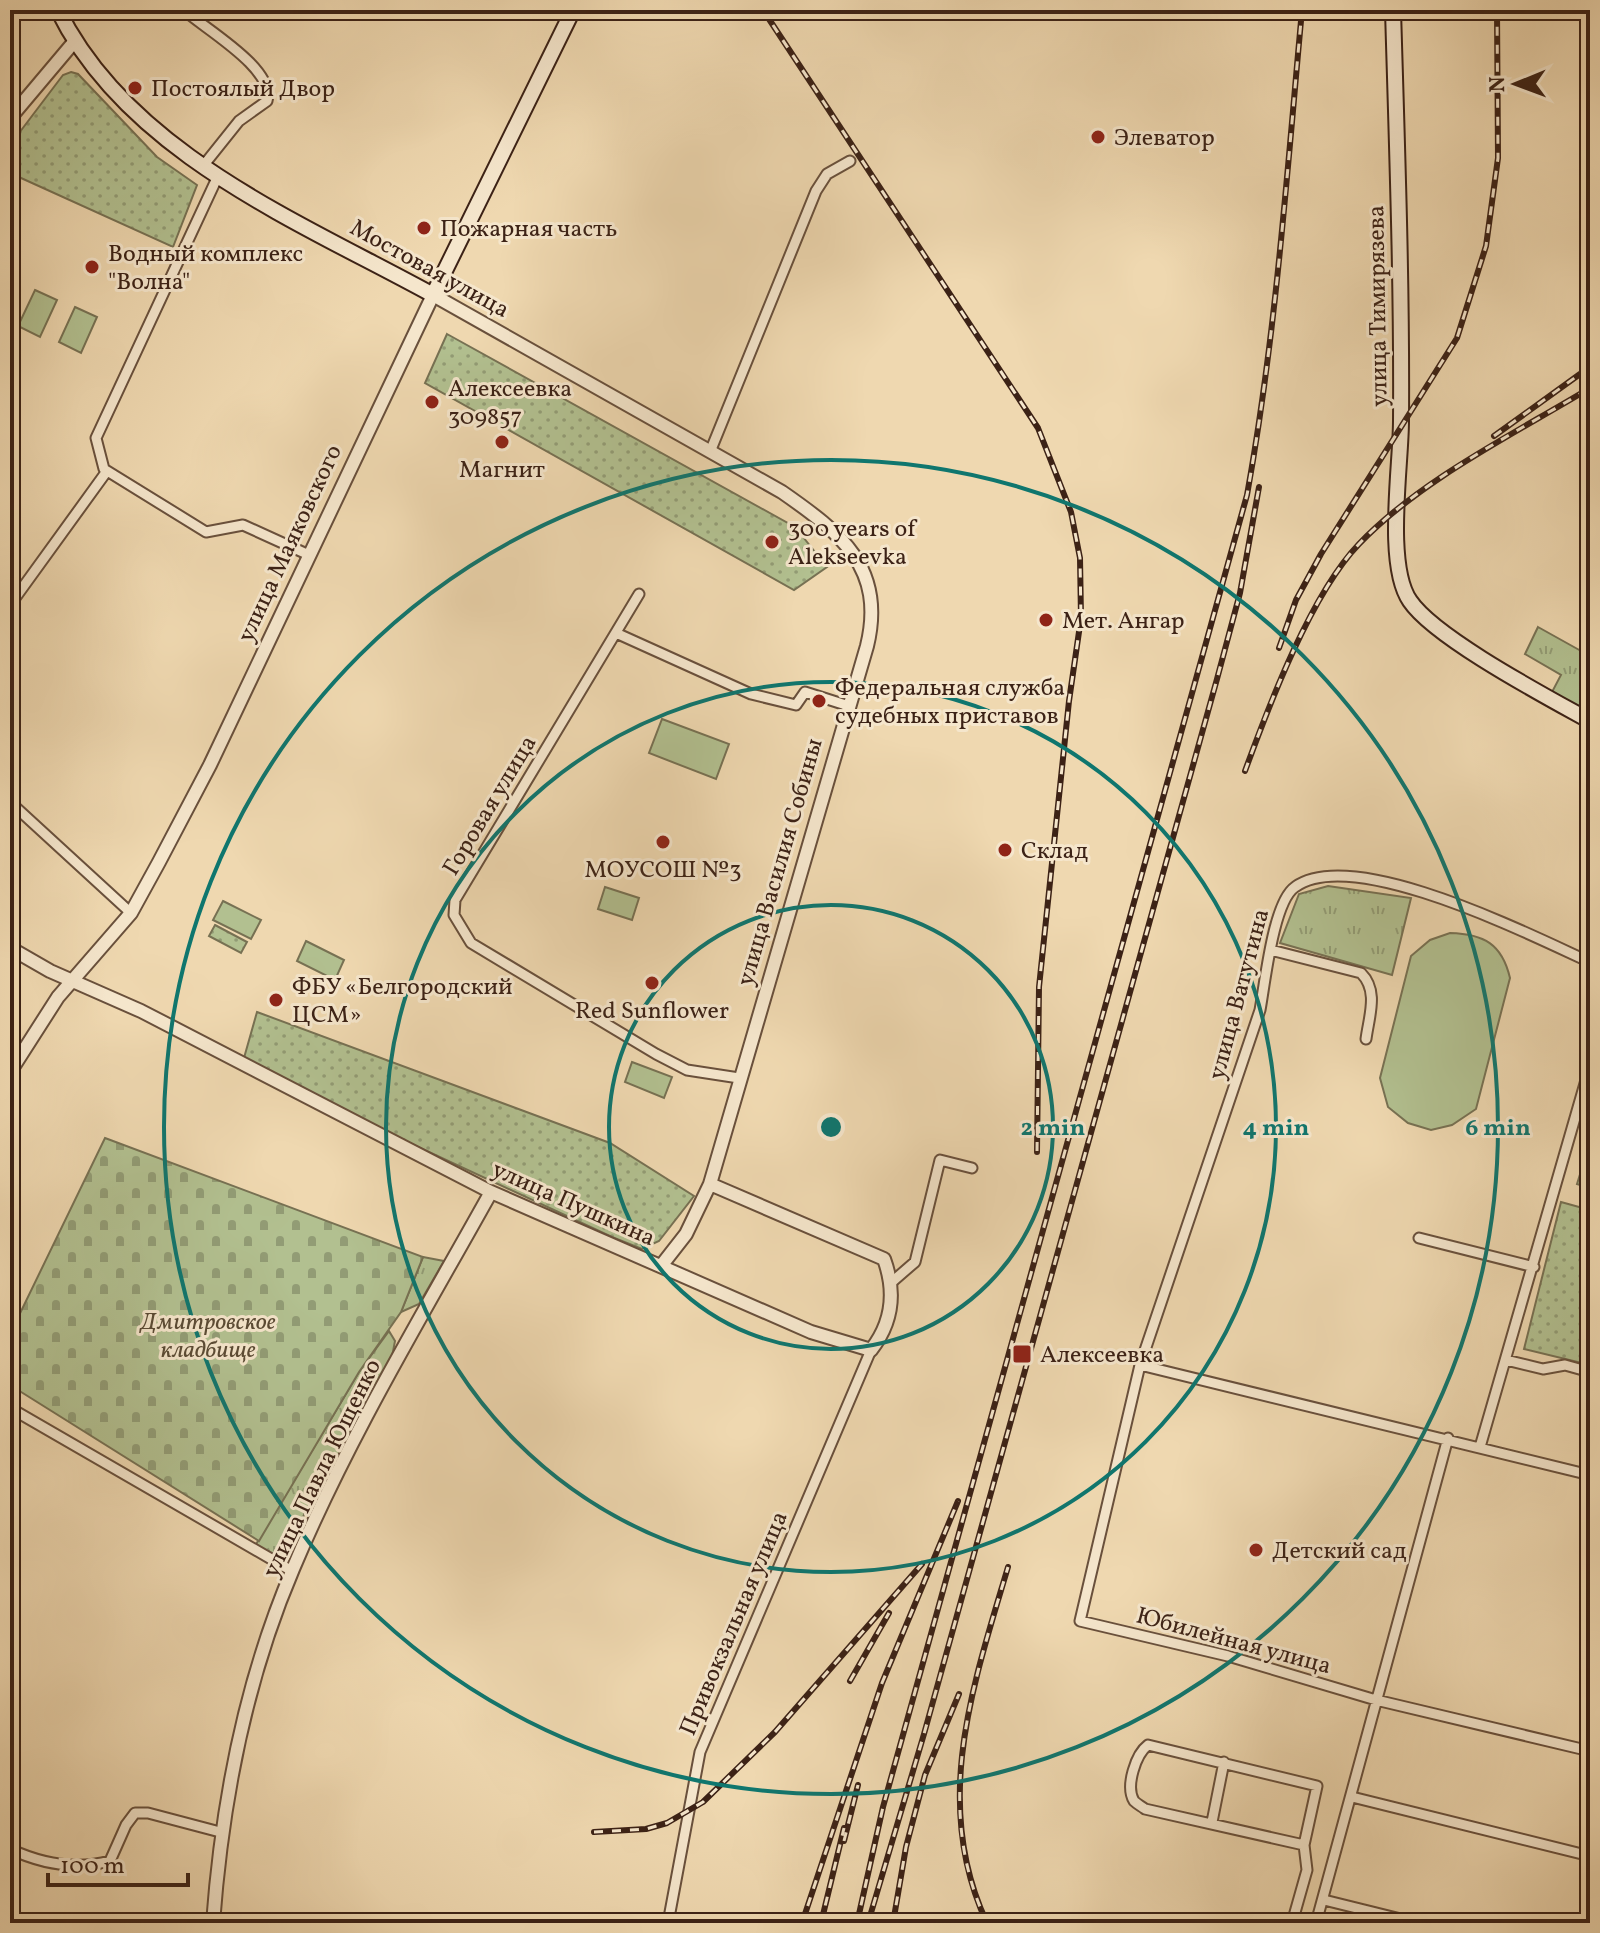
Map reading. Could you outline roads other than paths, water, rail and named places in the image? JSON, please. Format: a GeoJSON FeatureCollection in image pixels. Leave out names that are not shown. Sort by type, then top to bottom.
{"type":"FeatureCollection","features":[{"type":"Feature","properties":{"kind":"main road","name":"Мостовая улица"},"geometry":{"type":"LineString","coordinates":[[58,10],[74,42],[149,127],[218,176],[433,295]]}},
{"type":"Feature","properties":{"kind":"main road","name":"улица Маяковского"},"geometry":{"type":"LineString","coordinates":[[433,295],[573,10]]}},
{"type":"Feature","properties":{"kind":"main road","name":"улица Тимирязева"},"geometry":{"type":"LineString","coordinates":[[1393,10],[1401,423],[1397,535],[1401,582],[1409,600],[1433,625],[1590,721]]}},
{"type":"Feature","properties":{"kind":"street"},"geometry":{"type":"LineString","coordinates":[[184,10],[242,54],[262,78],[269,93],[267,101],[239,121],[203,166]]}},
{"type":"Feature","properties":{"kind":"street"},"geometry":{"type":"LineString","coordinates":[[10,118],[74,42]]}},
{"type":"Feature","properties":{"kind":"street"},"geometry":{"type":"LineString","coordinates":[[710,452],[816,191],[827,174],[850,161]]}},
{"type":"Feature","properties":{"kind":"street"},"geometry":{"type":"LineString","coordinates":[[218,176],[123,383],[100,426],[96,446],[107,471],[206,532],[243,525],[309,555]]}},
{"type":"Feature","properties":{"kind":"street","name":"Мостовая улица"},"geometry":{"type":"LineString","coordinates":[[433,295],[710,452],[821,519]]}},
{"type":"Feature","properties":{"kind":"street","name":"улица Маяковского"},"geometry":{"type":"LineString","coordinates":[[10,1072],[40,1021],[131,913],[210,765],[433,295]]}},
{"type":"Feature","properties":{"kind":"street"},"geometry":{"type":"LineString","coordinates":[[10,605],[107,471]]}},
{"type":"Feature","properties":{"kind":"street","name":"улица Василия Собины"},"geometry":{"type":"LineString","coordinates":[[661,1266],[686,1234],[710,1184],[873,620],[868,581],[848,545],[821,519]]}},
{"type":"Feature","properties":{"kind":"street","name":"Горовая улица"},"geometry":{"type":"LineString","coordinates":[[639,594],[455,900],[454,915],[471,943],[656,1054],[687,1070],[739,1078]]}},
{"type":"Feature","properties":{"kind":"street"},"geometry":{"type":"LineString","coordinates":[[616,633],[751,694],[796,705],[805,692],[849,706]]}},
{"type":"Feature","properties":{"kind":"street"},"geometry":{"type":"LineString","coordinates":[[10,802],[131,913]]}},
{"type":"Feature","properties":{"kind":"street","name":"улица Ватутина"},"geometry":{"type":"LineString","coordinates":[[1080,1621],[1140,1365],[1260,1010],[1271,950],[1285,901],[1293,888],[1325,875],[1400,884],[1514,926],[1590,962]]}},
{"type":"Feature","properties":{"kind":"street","name":"улица Пушкина"},"geometry":{"type":"LineString","coordinates":[[10,948],[491,1192],[811,1332],[871,1350]]}},
{"type":"Feature","properties":{"kind":"street"},"geometry":{"type":"LineString","coordinates":[[1271,950],[1361,973],[1369,981],[1373,994],[1366,1039]]}},
{"type":"Feature","properties":{"kind":"street"},"geometry":{"type":"LineString","coordinates":[[1480,1447],[1590,1066]]}},
{"type":"Feature","properties":{"kind":"street"},"geometry":{"type":"LineString","coordinates":[[893,1281],[915,1262],[940,1160],[972,1168]]}},
{"type":"Feature","properties":{"kind":"street"},"geometry":{"type":"LineString","coordinates":[[710,1184],[884,1259],[893,1281],[891,1311],[881,1338],[871,1350]]}},
{"type":"Feature","properties":{"kind":"street","name":"улица Павла Ющенко"},"geometry":{"type":"LineString","coordinates":[[213,1923],[220,1832],[241,1732],[292,1571],[342,1465],[491,1192]]}},
{"type":"Feature","properties":{"kind":"street"},"geometry":{"type":"LineString","coordinates":[[1419,1238],[1534,1267]]}},
{"type":"Feature","properties":{"kind":"street","name":"Привокзальная улица"},"geometry":{"type":"LineString","coordinates":[[668,1923],[700,1752],[871,1350]]}},
{"type":"Feature","properties":{"kind":"street"},"geometry":{"type":"LineString","coordinates":[[1506,1360],[1543,1369],[1565,1365],[1590,1372]]}},
{"type":"Feature","properties":{"kind":"street"},"geometry":{"type":"LineString","coordinates":[[1140,1365],[1590,1475]]}},
{"type":"Feature","properties":{"kind":"street"},"geometry":{"type":"LineString","coordinates":[[10,1408],[292,1571]]}},
{"type":"Feature","properties":{"kind":"street"},"geometry":{"type":"LineString","coordinates":[[1316,1923],[1448,1438]]}},
{"type":"Feature","properties":{"kind":"street","name":"Юбилейная улица"},"geometry":{"type":"LineString","coordinates":[[1080,1621],[1228,1656],[1376,1700],[1590,1751]]}},
{"type":"Feature","properties":{"kind":"street"},"geometry":{"type":"LineString","coordinates":[[1292,1923],[1307,1870],[1304,1845],[1317,1786],[1148,1745],[1137,1755],[1131,1790],[1134,1800],[1145,1809],[1304,1845]]}},
{"type":"Feature","properties":{"kind":"street"},"geometry":{"type":"LineString","coordinates":[[1212,1822],[1224,1762]]}},
{"type":"Feature","properties":{"kind":"street"},"geometry":{"type":"LineString","coordinates":[[1352,1797],[1590,1856]]}},
{"type":"Feature","properties":{"kind":"street"},"geometry":{"type":"LineString","coordinates":[[10,1849],[35,1861],[58,1864],[92,1866],[110,1861],[126,1825],[135,1813],[148,1813],[220,1832]]}},
{"type":"Feature","properties":{"kind":"street"},"geometry":{"type":"LineString","coordinates":[[1324,1900],[1417,1923]]}},
{"type":"Feature","properties":{"kind":"railway"},"geometry":{"type":"LineString","coordinates":[[763,10],[1038,428],[1071,512],[1080,558],[1081,618],[1069,701],[1039,987],[1037,1152]]}},
{"type":"Feature","properties":{"kind":"railway"},"geometry":{"type":"LineString","coordinates":[[857,1923],[883,1807],[1247,495],[1273,314],[1302,10]]}},
{"type":"Feature","properties":{"kind":"railway"},"geometry":{"type":"LineString","coordinates":[[1279,648],[1296,600],[1321,554],[1457,338],[1486,246],[1498,158],[1497,10]]}},
{"type":"Feature","properties":{"kind":"railway"},"geometry":{"type":"LineString","coordinates":[[1494,436],[1580,374]]}},
{"type":"Feature","properties":{"kind":"railway"},"geometry":{"type":"LineString","coordinates":[[1245,771],[1279,683],[1308,620],[1341,565],[1359,544],[1410,499],[1439,479],[1590,388]]}},
{"type":"Feature","properties":{"kind":"railway"},"geometry":{"type":"LineString","coordinates":[[868,1923],[924,1734],[1217,679],[1240,593],[1259,487]]}},
{"type":"Feature","properties":{"kind":"railway"},"geometry":{"type":"LineString","coordinates":[[802,1923],[882,1683],[958,1501]]}},
{"type":"Feature","properties":{"kind":"railway"},"geometry":{"type":"LineString","coordinates":[[594,1832],[646,1829],[667,1823],[703,1802],[775,1732],[922,1564]]}},
{"type":"Feature","properties":{"kind":"railway"},"geometry":{"type":"LineString","coordinates":[[987,1923],[970,1878],[962,1834],[960,1789],[963,1745],[971,1700],[1008,1567]]}},
{"type":"Feature","properties":{"kind":"railway"},"geometry":{"type":"LineString","coordinates":[[850,1681],[889,1613]]}},
{"type":"Feature","properties":{"kind":"railway"},"geometry":{"type":"LineString","coordinates":[[893,1923],[906,1847],[925,1775],[959,1694]]}},
{"type":"Feature","properties":{"kind":"railway"},"geometry":{"type":"LineString","coordinates":[[844,1841],[858,1785]]}},
{"type":"Feature","properties":{"kind":"railway"},"geometry":{"type":"LineString","coordinates":[[821,1923],[844,1828]]}},
{"type":"Feature","properties":{"kind":"place","name":"Постоялый Двор"},"geometry":{"type":"Point","coordinates":[135,88]}},
{"type":"Feature","properties":{"kind":"place","name":"Элеватор"},"geometry":{"type":"Point","coordinates":[1098,137]}},
{"type":"Feature","properties":{"kind":"place","name":"Пожарная часть"},"geometry":{"type":"Point","coordinates":[424,228]}},
{"type":"Feature","properties":{"kind":"place","name":"Водный комплекс \"Волна\""},"geometry":{"type":"Point","coordinates":[92,267]}},
{"type":"Feature","properties":{"kind":"place","name":"Алексеевка 309857"},"geometry":{"type":"Point","coordinates":[432,402]}},
{"type":"Feature","properties":{"kind":"place","name":"Магнит"},"geometry":{"type":"Point","coordinates":[502,442]}},
{"type":"Feature","properties":{"kind":"place","name":"300 years of Alekseevka"},"geometry":{"type":"Point","coordinates":[772,542]}},
{"type":"Feature","properties":{"kind":"place","name":"Мет. Ангар"},"geometry":{"type":"Point","coordinates":[1046,620]}},
{"type":"Feature","properties":{"kind":"place","name":"Федеральная служба судебных приставов"},"geometry":{"type":"Point","coordinates":[819,701]}},
{"type":"Feature","properties":{"kind":"place","name":"МОУСОШ №3"},"geometry":{"type":"Point","coordinates":[663,842]}},
{"type":"Feature","properties":{"kind":"place","name":"Склад"},"geometry":{"type":"Point","coordinates":[1005,850]}},
{"type":"Feature","properties":{"kind":"place","name":"Red Sunflower"},"geometry":{"type":"Point","coordinates":[652,983]}},
{"type":"Feature","properties":{"kind":"place","name":"ФБУ «Белгородский ЦСМ»"},"geometry":{"type":"Point","coordinates":[276,1000]}},
{"type":"Feature","properties":{"kind":"place","name":"Алексеевка"},"geometry":{"type":"Point","coordinates":[1022,1354]}},
{"type":"Feature","properties":{"kind":"place","name":"Детский сад"},"geometry":{"type":"Point","coordinates":[1256,1550]}},
{"type":"Feature","properties":{"kind":"park label","name":"Дмитровское кладбище"},"geometry":{"type":"Point","coordinates":[208,1335]}}]}
